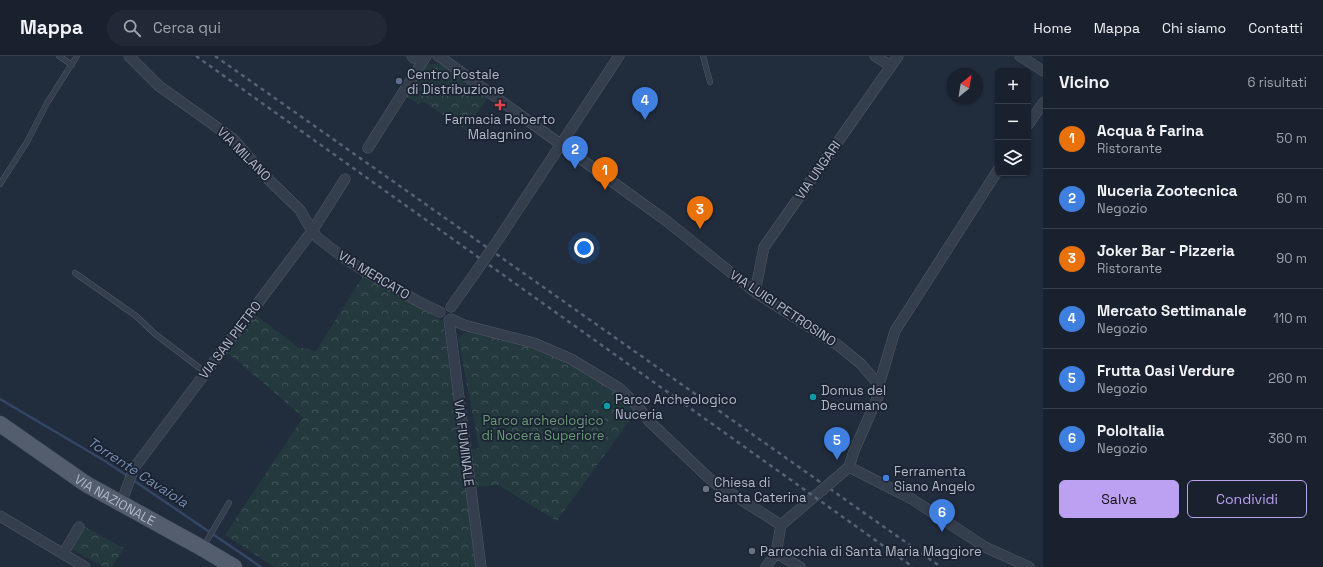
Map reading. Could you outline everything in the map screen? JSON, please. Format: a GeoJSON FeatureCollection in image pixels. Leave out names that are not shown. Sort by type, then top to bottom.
{"type":"FeatureCollection","features":[{"type":"Feature","properties":{"kind":"main road","name":"VIA NAZIONALE"},"geometry":{"type":"LineString","coordinates":[[0,424],[86,484],[123,498],[205,544],[227,565]]}},
{"type":"Feature","properties":{"kind":"street","name":"VIA MILANO"},"geometry":{"type":"LineString","coordinates":[[129,56],[159,86],[233,140],[269,180],[300,210],[312,231]]}},
{"type":"Feature","properties":{"kind":"street"},"geometry":{"type":"LineString","coordinates":[[412,56],[414,58],[419,58],[426,56]]}},
{"type":"Feature","properties":{"kind":"street"},"geometry":{"type":"LineString","coordinates":[[368,148],[426,56]]}},
{"type":"Feature","properties":{"kind":"street","name":"VIA LUIGI PETROSINO"},"geometry":{"type":"LineString","coordinates":[[438,56],[562,144],[668,222],[755,292],[839,346],[861,364],[879,385]]}},
{"type":"Feature","properties":{"kind":"street"},"geometry":{"type":"LineString","coordinates":[[451,307],[500,237],[619,56]]}},
{"type":"Feature","properties":{"kind":"street"},"geometry":{"type":"LineString","coordinates":[[875,56],[891,66]]}},
{"type":"Feature","properties":{"kind":"street","name":"VIA UNGARI"},"geometry":{"type":"LineString","coordinates":[[755,292],[764,247],[898,56]]}},
{"type":"Feature","properties":{"kind":"street"},"geometry":{"type":"LineString","coordinates":[[1020,56],[1043,71]]}},
{"type":"Feature","properties":{"kind":"street"},"geometry":{"type":"LineString","coordinates":[[1031,121],[1043,103]]}},
{"type":"Feature","properties":{"kind":"street"},"geometry":{"type":"LineString","coordinates":[[766,567],[776,553],[780,525],[849,467],[854,451],[879,394],[879,385],[895,331],[995,175]]}},
{"type":"Feature","properties":{"kind":"street","name":"VIA SAN PIETRO"},"geometry":{"type":"LineString","coordinates":[[123,498],[134,468],[312,231],[345,179]]}},
{"type":"Feature","properties":{"kind":"street","name":"VIA MERCATO"},"geometry":{"type":"LineString","coordinates":[[312,231],[323,242],[362,269],[421,304],[440,312]]}},
{"type":"Feature","properties":{"kind":"street"},"geometry":{"type":"LineString","coordinates":[[451,307],[444,307],[440,312],[442,318],[534,343],[571,359],[619,388],[635,403],[650,422],[713,482],[780,525]]}},
{"type":"Feature","properties":{"kind":"street"},"geometry":{"type":"LineString","coordinates":[[450,319],[454,313],[451,307]]}},
{"type":"Feature","properties":{"kind":"street","name":"VIA FIUMINALE"},"geometry":{"type":"LineString","coordinates":[[450,319],[481,567]]}},
{"type":"Feature","properties":{"kind":"street"},"geometry":{"type":"LineString","coordinates":[[849,467],[912,499],[985,547],[1029,567]]}},
{"type":"Feature","properties":{"kind":"street"},"geometry":{"type":"LineString","coordinates":[[0,516],[85,567]]}},
{"type":"Feature","properties":{"kind":"street"},"geometry":{"type":"LineString","coordinates":[[63,554],[79,527]]}},
{"type":"Feature","properties":{"kind":"street"},"geometry":{"type":"LineString","coordinates":[[776,553],[800,567]]}},
{"type":"Feature","properties":{"kind":"lane"},"geometry":{"type":"LineString","coordinates":[[59,56],[72,65]]}},
{"type":"Feature","properties":{"kind":"lane"},"geometry":{"type":"LineString","coordinates":[[0,184],[27,142],[47,102],[77,56]]}},
{"type":"Feature","properties":{"kind":"lane"},"geometry":{"type":"LineString","coordinates":[[703,56],[710,82]]}},
{"type":"Feature","properties":{"kind":"lane"},"geometry":{"type":"LineString","coordinates":[[75,273],[136,316],[155,334],[205,372]]}},
{"type":"Feature","properties":{"kind":"lane"},"geometry":{"type":"LineString","coordinates":[[205,544],[229,503]]}},
{"type":"Feature","properties":{"kind":"green space"},"geometry":{"type":"Polygon","coordinates":[[[427,64],[444,64],[490,95],[465,130],[424,102],[418,104],[405,96],[427,64]]]}},
{"type":"Feature","properties":{"kind":"green space"},"geometry":{"type":"Polygon","coordinates":[[[363,276],[443,321],[477,567],[274,567],[225,535],[303,417],[223,349],[253,313],[298,347],[316,351],[363,276]]]}},
{"type":"Feature","properties":{"kind":"green space","name":"Parco archeologico di Nocera Superiore"},"geometry":{"type":"Polygon","coordinates":[[[467,331],[516,342],[554,357],[594,377],[637,410],[557,521],[498,485],[474,487],[469,450],[479,448],[458,338],[467,331]]]}},
{"type":"Feature","properties":{"kind":"green space"},"geometry":{"type":"Polygon","coordinates":[[[83,526],[124,548],[112,567],[104,567],[69,548],[83,526]]]}},
{"type":"Feature","properties":{"kind":"waterway","name":"Torrente Cavaiola"},"geometry":{"type":"LineString","coordinates":[[0,399],[105,461],[129,477]]}},
{"type":"Feature","properties":{"kind":"waterway","name":"Torrente Cavaiola"},"geometry":{"type":"LineString","coordinates":[[133,480],[261,567]]}},
{"type":"Feature","properties":{"kind":"railway"},"geometry":{"type":"LineString","coordinates":[[196,56],[913,567]]}},
{"type":"Feature","properties":{"kind":"railway"},"geometry":{"type":"LineString","coordinates":[[215,56],[941,567]]}},
{"type":"Feature","properties":{"kind":"place","name":"Centro Postale di Distribuzione"},"geometry":{"type":"Point","coordinates":[399,81]}},
{"type":"Feature","properties":{"kind":"place","name":"Farmacia Roberto Malagnino"},"geometry":{"type":"Point","coordinates":[500,105]}},
{"type":"Feature","properties":{"kind":"place","name":"Mercato Settimanale"},"geometry":{"type":"Point","coordinates":[645,120]}},
{"type":"Feature","properties":{"kind":"place","name":"Nuceria Zootecnica"},"geometry":{"type":"Point","coordinates":[575,169]}},
{"type":"Feature","properties":{"kind":"place","name":"Acqua & Farina"},"geometry":{"type":"Point","coordinates":[605,190]}},
{"type":"Feature","properties":{"kind":"place","name":"Joker Bar - Pizzeria"},"geometry":{"type":"Point","coordinates":[700,229]}},
{"type":"Feature","properties":{"kind":"place","name":"Domus del Decumano"},"geometry":{"type":"Point","coordinates":[813,397]}},
{"type":"Feature","properties":{"kind":"place","name":"Parco Archeologico Nuceria"},"geometry":{"type":"Point","coordinates":[607,406]}},
{"type":"Feature","properties":{"kind":"place","name":"Frutta Oasi Verdure"},"geometry":{"type":"Point","coordinates":[837,460]}},
{"type":"Feature","properties":{"kind":"place","name":"Ferramenta Siano Angelo"},"geometry":{"type":"Point","coordinates":[886,478]}},
{"type":"Feature","properties":{"kind":"place","name":"Chiesa di Santa Caterina"},"geometry":{"type":"Point","coordinates":[706,489]}},
{"type":"Feature","properties":{"kind":"place","name":"PoloItalia"},"geometry":{"type":"Point","coordinates":[942,532]}},
{"type":"Feature","properties":{"kind":"place","name":"Parrocchia di Santa Maria Maggiore"},"geometry":{"type":"Point","coordinates":[752,551]}}]}
